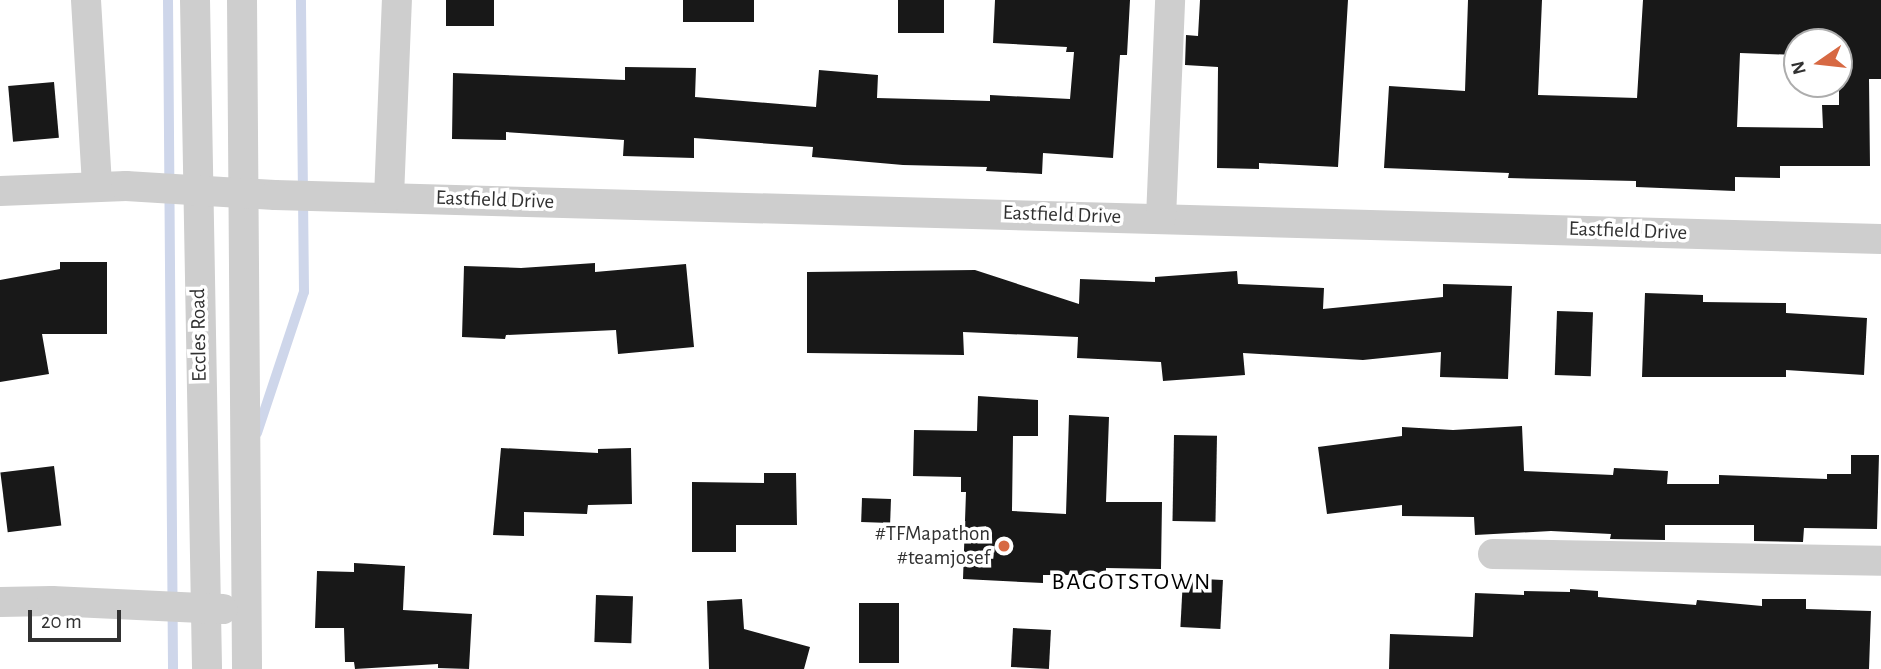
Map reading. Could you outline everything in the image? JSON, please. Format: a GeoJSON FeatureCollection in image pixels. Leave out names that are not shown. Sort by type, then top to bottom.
{"type":"FeatureCollection","features":[{"type":"Feature","properties":{"kind":"street"},"geometry":{"type":"LineString","coordinates":[[86,0],[97,186]]}},
{"type":"Feature","properties":{"kind":"street","name":"Eccles Road"},"geometry":{"type":"LineString","coordinates":[[195,0],[189,190],[196,608],[207,669]]}},
{"type":"Feature","properties":{"kind":"street","name":"Eccles Road"},"geometry":{"type":"LineString","coordinates":[[242,0],[247,669]]}},
{"type":"Feature","properties":{"kind":"street"},"geometry":{"type":"LineString","coordinates":[[388,197],[397,0]]}},
{"type":"Feature","properties":{"kind":"street"},"geometry":{"type":"LineString","coordinates":[[1161,218],[1170,0]]}},
{"type":"Feature","properties":{"kind":"street","name":"Eastfield Drive"},"geometry":{"type":"LineString","coordinates":[[0,191],[126,186],[275,195],[1881,239]]}},
{"type":"Feature","properties":{"kind":"street"},"geometry":{"type":"LineString","coordinates":[[1493,554],[1881,561]]}},
{"type":"Feature","properties":{"kind":"street"},"geometry":{"type":"LineString","coordinates":[[0,602],[52,601],[245,610]]}},
{"type":"Feature","properties":{"kind":"building"},"geometry":{"type":"Polygon","coordinates":[[[446,0],[494,0],[494,26],[446,26],[446,0]]]}},
{"type":"Feature","properties":{"kind":"building"},"geometry":{"type":"Polygon","coordinates":[[[683,0],[754,0],[754,22],[683,22],[683,0]]]}},
{"type":"Feature","properties":{"kind":"building"},"geometry":{"type":"Polygon","coordinates":[[[898,0],[944,0],[944,33],[898,33],[898,0]]]}},
{"type":"Feature","properties":{"kind":"building"},"geometry":{"type":"Polygon","coordinates":[[[995,0],[1130,0],[1127,55],[1120,55],[1113,158],[1043,153],[1042,174],[986,171],[987,167],[903,165],[812,157],[813,147],[694,138],[694,158],[623,156],[624,140],[506,132],[506,140],[452,139],[453,73],[625,80],[625,67],[696,68],[695,97],[816,107],[819,70],[878,75],[877,98],[990,101],[990,95],[1070,99],[1074,52],[1066,52],[1067,47],[993,43],[995,0]]]}},
{"type":"Feature","properties":{"kind":"building"},"geometry":{"type":"Polygon","coordinates":[[[1200,0],[1348,0],[1338,167],[1259,163],[1259,169],[1217,168],[1218,67],[1185,65],[1186,35],[1198,36],[1200,0]]]}},
{"type":"Feature","properties":{"kind":"building"},"geometry":{"type":"Polygon","coordinates":[[[1468,0],[1542,0],[1538,95],[1637,98],[1643,0],[1881,0],[1881,79],[1869,79],[1870,166],[1780,166],[1780,178],[1735,177],[1735,191],[1636,187],[1636,181],[1508,178],[1509,173],[1384,168],[1389,86],[1465,91],[1468,0]]]}},
{"type":"Feature","properties":{"kind":"building"},"geometry":{"type":"Polygon","coordinates":[[[54,82],[59,138],[13,142],[8,86],[54,82]]]}},
{"type":"Feature","properties":{"kind":"building"},"geometry":{"type":"Polygon","coordinates":[[[60,262],[107,262],[107,334],[42,334],[49,374],[0,382],[0,280],[60,269],[60,262]]]}},
{"type":"Feature","properties":{"kind":"building"},"geometry":{"type":"Polygon","coordinates":[[[595,263],[595,272],[686,264],[694,347],[618,354],[616,330],[506,335],[505,339],[462,337],[464,266],[521,268],[595,263]]]}},
{"type":"Feature","properties":{"kind":"building"},"geometry":{"type":"Polygon","coordinates":[[[975,270],[1079,304],[1080,279],[1155,282],[1155,277],[1237,271],[1238,284],[1324,288],[1323,309],[1443,297],[1443,284],[1512,286],[1508,379],[1440,377],[1441,352],[1363,360],[1243,353],[1245,375],[1163,381],[1161,362],[1077,358],[1078,337],[963,332],[964,355],[807,353],[807,272],[975,270]]]}},
{"type":"Feature","properties":{"kind":"building"},"geometry":{"type":"Polygon","coordinates":[[[1645,293],[1703,295],[1703,302],[1786,303],[1786,313],[1867,318],[1864,375],[1786,370],[1786,377],[1642,377],[1645,293]]]}},
{"type":"Feature","properties":{"kind":"building"},"geometry":{"type":"Polygon","coordinates":[[[1557,311],[1593,312],[1591,376],[1555,375],[1557,311]]]}},
{"type":"Feature","properties":{"kind":"building"},"geometry":{"type":"Polygon","coordinates":[[[978,396],[1038,400],[1038,436],[1013,436],[1012,511],[1066,514],[1069,415],[1109,417],[1106,502],[1162,502],[1161,569],[1106,568],[1106,575],[1043,575],[1043,583],[963,579],[966,492],[961,492],[961,477],[913,476],[914,430],[977,431],[978,396]]]}},
{"type":"Feature","properties":{"kind":"building"},"geometry":{"type":"Polygon","coordinates":[[[1522,426],[1524,471],[1613,475],[1614,468],[1668,471],[1667,484],[1719,484],[1719,475],[1827,479],[1827,474],[1851,474],[1851,455],[1879,455],[1877,529],[1804,528],[1803,542],[1754,541],[1754,525],[1665,525],[1665,540],[1610,539],[1611,534],[1551,531],[1475,535],[1474,517],[1402,516],[1402,505],[1327,514],[1318,447],[1402,436],[1402,427],[1453,430],[1522,426]]]}},
{"type":"Feature","properties":{"kind":"building"},"geometry":{"type":"Polygon","coordinates":[[[1174,435],[1217,436],[1215,522],[1172,521],[1174,435]]]}},
{"type":"Feature","properties":{"kind":"building"},"geometry":{"type":"Polygon","coordinates":[[[501,448],[598,453],[598,449],[631,448],[632,504],[588,505],[587,514],[524,512],[524,536],[493,535],[501,448]]]}},
{"type":"Feature","properties":{"kind":"building"},"geometry":{"type":"Polygon","coordinates":[[[54,466],[61,526],[8,532],[0,473],[54,466]]]}},
{"type":"Feature","properties":{"kind":"building"},"geometry":{"type":"Polygon","coordinates":[[[764,473],[796,473],[797,525],[736,525],[736,552],[692,552],[692,482],[764,483],[764,473]]]}},
{"type":"Feature","properties":{"kind":"building"},"geometry":{"type":"Polygon","coordinates":[[[862,498],[891,499],[890,523],[861,522],[862,498]]]}},
{"type":"Feature","properties":{"kind":"building"},"geometry":{"type":"Polygon","coordinates":[[[354,563],[405,566],[403,610],[472,614],[469,669],[438,668],[438,664],[355,669],[354,662],[345,662],[344,628],[315,628],[317,571],[354,572],[354,563]]]}},
{"type":"Feature","properties":{"kind":"building"},"geometry":{"type":"Polygon","coordinates":[[[1183,578],[1223,580],[1220,629],[1180,627],[1183,578]]]}},
{"type":"Feature","properties":{"kind":"building"},"geometry":{"type":"Polygon","coordinates":[[[1570,589],[1598,591],[1598,597],[1696,605],[1697,600],[1762,606],[1762,599],[1806,599],[1806,609],[1871,611],[1869,669],[1389,669],[1390,634],[1473,637],[1475,593],[1524,595],[1524,591],[1570,592],[1570,589]]]}},
{"type":"Feature","properties":{"kind":"building"},"geometry":{"type":"Polygon","coordinates":[[[596,595],[633,596],[631,643],[594,642],[596,595]]]}},
{"type":"Feature","properties":{"kind":"building"},"geometry":{"type":"Polygon","coordinates":[[[742,599],[744,629],[810,647],[804,669],[709,669],[707,601],[742,599]]]}},
{"type":"Feature","properties":{"kind":"building"},"geometry":{"type":"Polygon","coordinates":[[[859,603],[899,603],[899,663],[859,663],[859,603]]]}},
{"type":"Feature","properties":{"kind":"building"},"geometry":{"type":"Polygon","coordinates":[[[1013,628],[1051,630],[1049,669],[1011,667],[1013,628]]]}},
{"type":"Feature","properties":{"kind":"waterway"},"geometry":{"type":"LineString","coordinates":[[168,0],[173,669]]}},
{"type":"Feature","properties":{"kind":"waterway"},"geometry":{"type":"LineString","coordinates":[[257,433],[304,292],[301,0]]}},
{"type":"Feature","properties":{"kind":"place","name":"#TFMapathon #teamjosef"},"geometry":{"type":"Point","coordinates":[1004,546]}},
{"type":"Feature","properties":{"kind":"district","name":"BAGOTSTOWN"},"geometry":{"type":"Point","coordinates":[1132,583]}}]}
